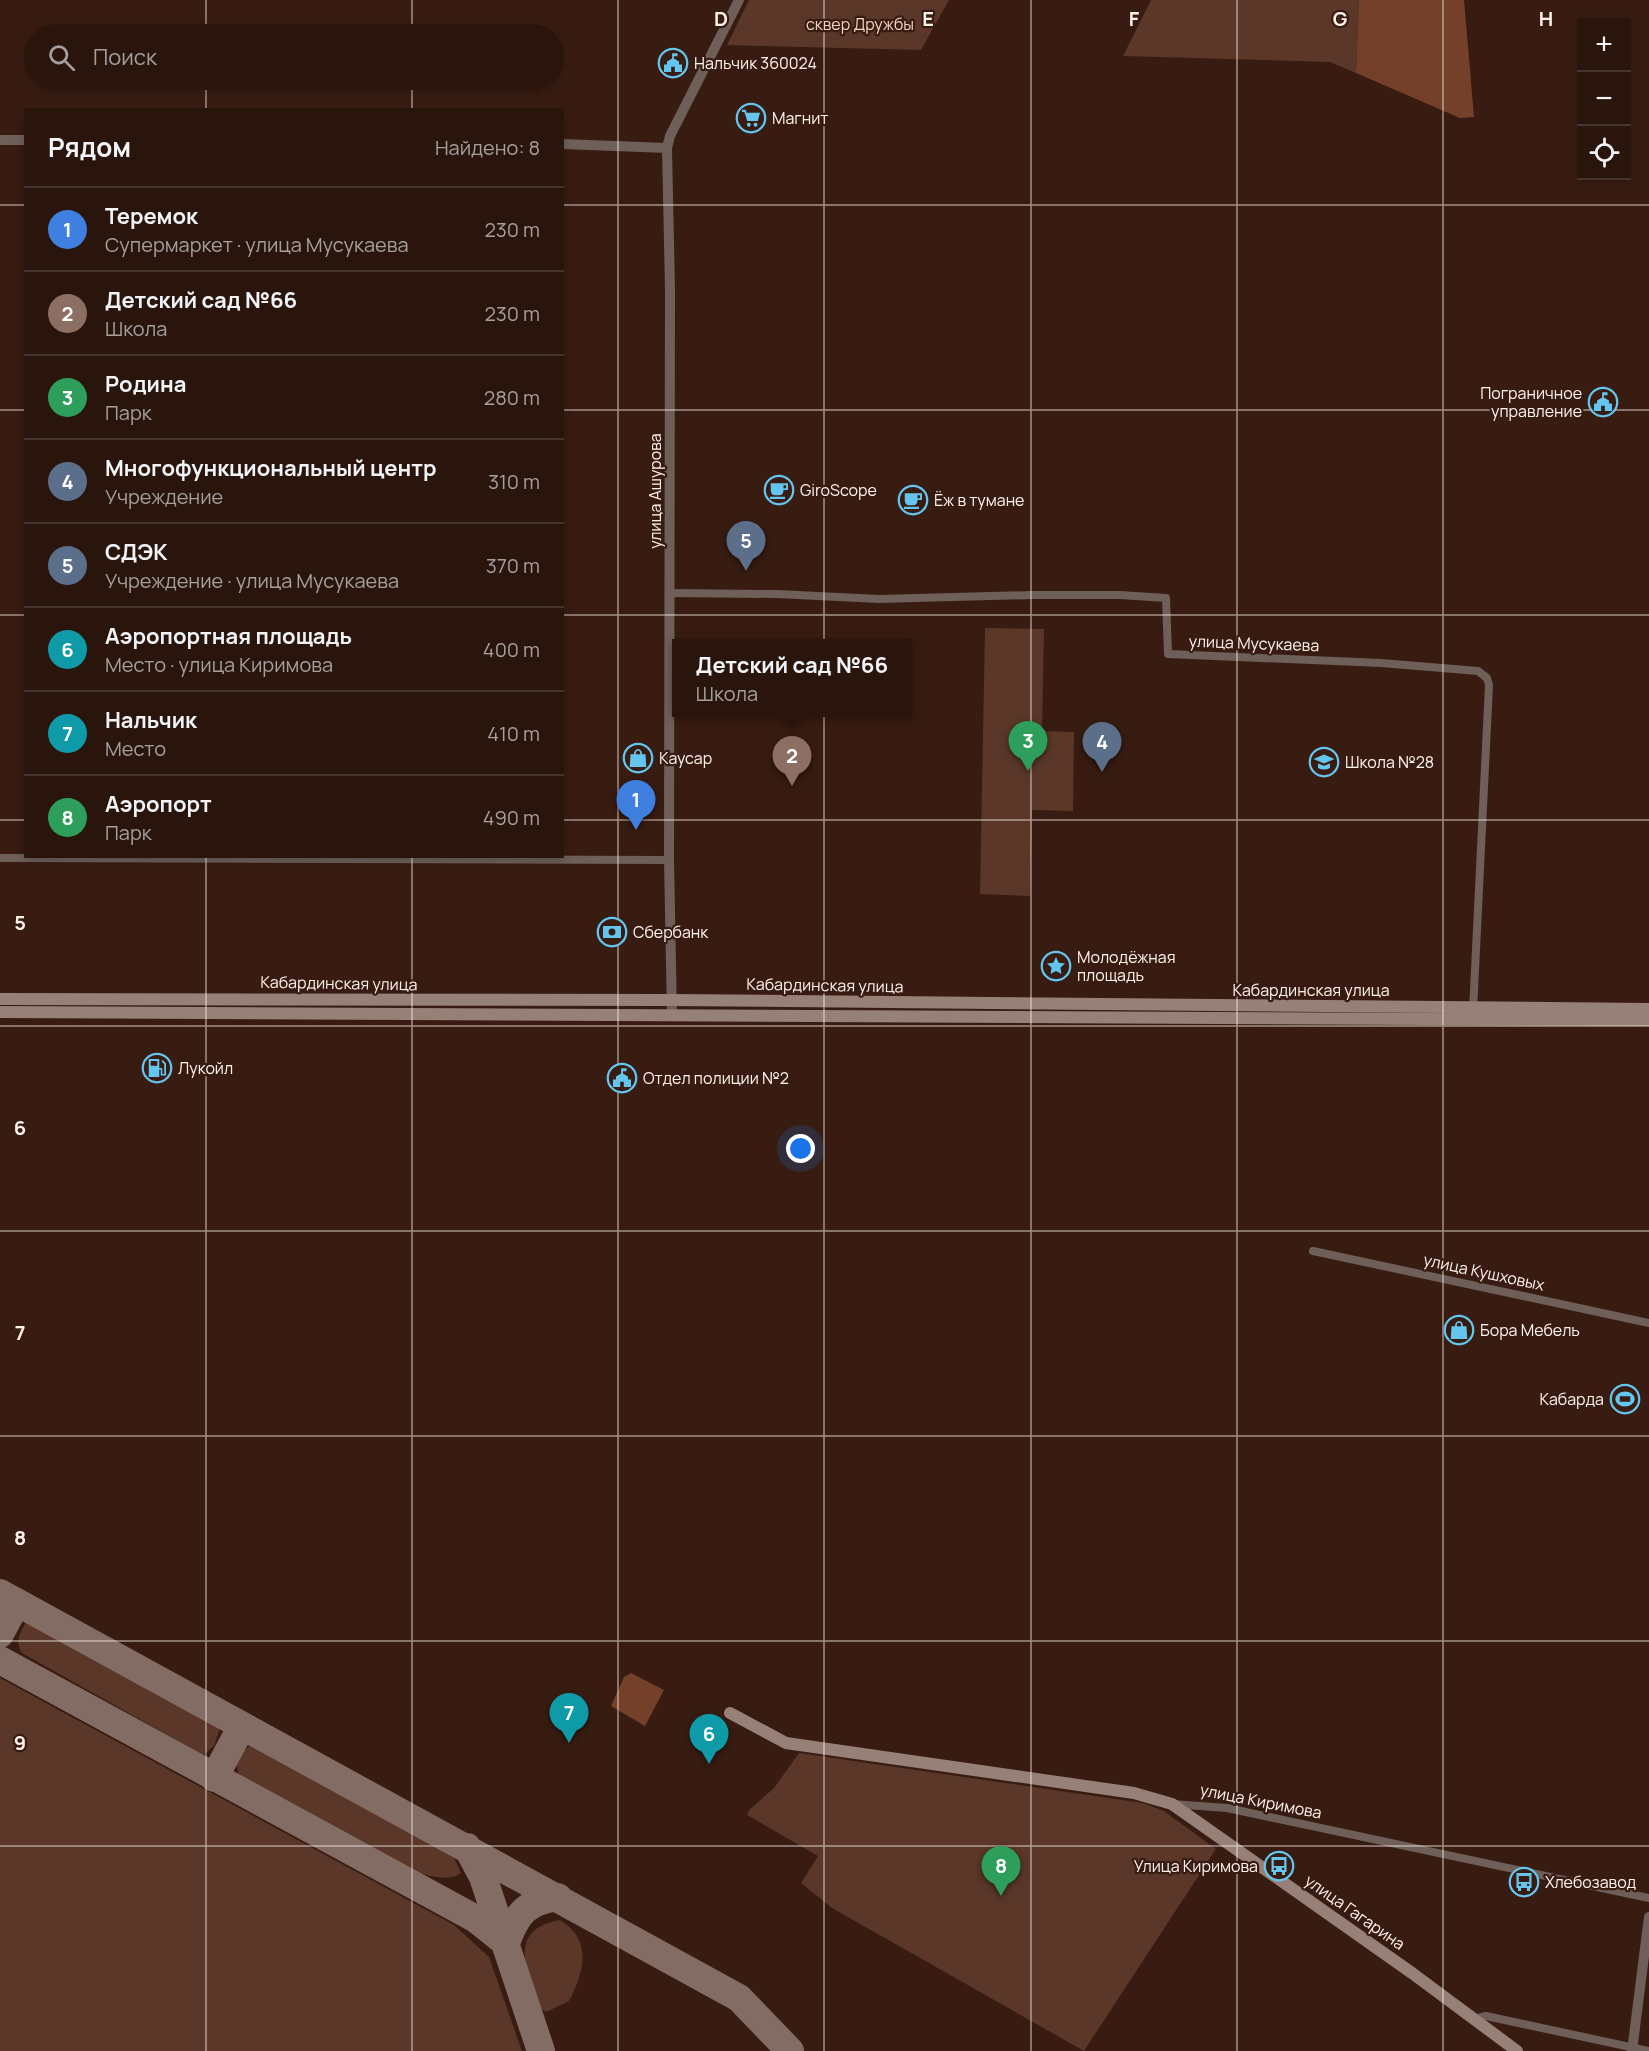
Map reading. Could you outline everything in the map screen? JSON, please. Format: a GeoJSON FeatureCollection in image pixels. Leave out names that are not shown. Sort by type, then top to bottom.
{"type":"FeatureCollection","features":[{"type":"Feature","properties":{"kind":"main road","name":"Кабардинская улица"},"geometry":{"type":"LineString","coordinates":[[0,999],[671,1000],[1473,1013],[1649,1020]]}},
{"type":"Feature","properties":{"kind":"main road","name":"Кабардинская улица"},"geometry":{"type":"LineString","coordinates":[[0,1012],[672,1015],[1473,1013],[1649,1009]]}},
{"type":"Feature","properties":{"kind":"main road","name":"улица Киримова"},"geometry":{"type":"LineString","coordinates":[[730,1713],[786,1743],[1123,1791],[1155,1797],[1172,1804]]}},
{"type":"Feature","properties":{"kind":"main road","name":"улица Гагарина"},"geometry":{"type":"LineString","coordinates":[[1172,1804],[1517,2051]]}},
{"type":"Feature","properties":{"kind":"street","name":"улица Ашурова"},"geometry":{"type":"LineString","coordinates":[[672,1015],[669,860],[667,148],[670,136],[739,0]]}},
{"type":"Feature","properties":{"kind":"street"},"geometry":{"type":"LineString","coordinates":[[0,140],[24,140]]}},
{"type":"Feature","properties":{"kind":"street"},"geometry":{"type":"LineString","coordinates":[[564,144],[667,148]]}},
{"type":"Feature","properties":{"kind":"street","name":"улица Мусукаева"},"geometry":{"type":"LineString","coordinates":[[670,593],[788,594],[879,599],[1031,595],[1120,595],[1166,598],[1168,654],[1390,663],[1478,671],[1487,678],[1489,685],[1473,1013]]}},
{"type":"Feature","properties":{"kind":"street"},"geometry":{"type":"LineString","coordinates":[[0,858],[669,860]]}},
{"type":"Feature","properties":{"kind":"street","name":"улица Кушховых"},"geometry":{"type":"LineString","coordinates":[[1313,1251],[1649,1323]]}},
{"type":"Feature","properties":{"kind":"street","name":"улица Киримова"},"geometry":{"type":"LineString","coordinates":[[1172,1804],[1227,1808],[1649,1898]]}},
{"type":"Feature","properties":{"kind":"street"},"geometry":{"type":"LineString","coordinates":[[1632,2049],[1649,1917]]}},
{"type":"Feature","properties":{"kind":"street"},"geometry":{"type":"LineString","coordinates":[[1474,2019],[1486,2016],[1649,2051]]}},
{"type":"Feature","properties":{"kind":"green space","name":"сквер Дружбы"},"geometry":{"type":"Polygon","coordinates":[[[749,0],[949,0],[921,50],[727,45],[749,0]]]}},
{"type":"Feature","properties":{"kind":"green space"},"geometry":{"type":"Polygon","coordinates":[[[1151,0],[1359,0],[1356,73],[1330,62],[1123,56],[1151,0]]]}},
{"type":"Feature","properties":{"kind":"green space"},"geometry":{"type":"Polygon","coordinates":[[[985,628],[1044,629],[1042,731],[1074,732],[1073,811],[1032,810],[1030,896],[980,894],[985,628]]]}},
{"type":"Feature","properties":{"kind":"green space"},"geometry":{"type":"Polygon","coordinates":[[[26,1622],[220,1728],[214,1746],[203,1755],[22,1653],[18,1641],[26,1622]]]}},
{"type":"Feature","properties":{"kind":"green space"},"geometry":{"type":"Polygon","coordinates":[[[0,1678],[454,1925],[489,1957],[522,2051],[0,2051],[0,1678]]]}},
{"type":"Feature","properties":{"kind":"green space"},"geometry":{"type":"Polygon","coordinates":[[[250,1745],[453,1856],[461,1873],[443,1878],[411,1870],[239,1775],[235,1760],[250,1745]]]}},
{"type":"Feature","properties":{"kind":"green space"},"geometry":{"type":"Polygon","coordinates":[[[799,1753],[1143,1803],[1164,1811],[1216,1849],[1084,2051],[832,1908],[801,1883],[818,1856],[747,1815],[750,1809],[774,1788],[799,1753]]]}},
{"type":"Feature","properties":{"kind":"green space"},"geometry":{"type":"Polygon","coordinates":[[[560,1920],[577,1936],[581,1946],[582,1967],[569,2001],[546,2012],[539,2007],[526,1967],[526,1943],[532,1933],[543,1925],[560,1920]]]}},
{"type":"Feature","properties":{"kind":"shaded area"},"geometry":{"type":"Polygon","coordinates":[[[1359,0],[1464,0],[1474,117],[1460,118],[1356,73],[1359,0]]]}},
{"type":"Feature","properties":{"kind":"shaded area"},"geometry":{"type":"Polygon","coordinates":[[[631,1673],[664,1690],[645,1726],[611,1706],[624,1677],[631,1673]]]}},
{"type":"Feature","properties":{"kind":"taxiway"},"geometry":{"type":"LineString","coordinates":[[0,1593],[739,1998],[790,2051]]}},
{"type":"Feature","properties":{"kind":"taxiway"},"geometry":{"type":"LineString","coordinates":[[0,1634],[17,1602]]}},
{"type":"Feature","properties":{"kind":"taxiway"},"geometry":{"type":"LineString","coordinates":[[0,1660],[476,1919],[506,1943]]}},
{"type":"Feature","properties":{"kind":"taxiway"},"geometry":{"type":"LineString","coordinates":[[214,1778],[242,1726]]}},
{"type":"Feature","properties":{"kind":"taxiway"},"geometry":{"type":"LineString","coordinates":[[467,1847],[483,1877],[541,2051]]}},
{"type":"Feature","properties":{"kind":"taxiway"},"geometry":{"type":"LineString","coordinates":[[506,1943],[514,1924],[524,1911],[538,1902],[558,1897]]}},
{"type":"Feature","properties":{"kind":"place","name":"Нальчик 360024"},"geometry":{"type":"Point","coordinates":[673,63]}},
{"type":"Feature","properties":{"kind":"place","name":"Магнит"},"geometry":{"type":"Point","coordinates":[751,118]}},
{"type":"Feature","properties":{"kind":"place","name":"Пограничное управление"},"geometry":{"type":"Point","coordinates":[1603,402]}},
{"type":"Feature","properties":{"kind":"place","name":"GiroScope"},"geometry":{"type":"Point","coordinates":[779,490]}},
{"type":"Feature","properties":{"kind":"place","name":"Ёж в тумане"},"geometry":{"type":"Point","coordinates":[913,500]}},
{"type":"Feature","properties":{"kind":"place","name":"СДЭК"},"geometry":{"type":"Point","coordinates":[746,571]}},
{"type":"Feature","properties":{"kind":"place","name":"Каусар"},"geometry":{"type":"Point","coordinates":[638,758]}},
{"type":"Feature","properties":{"kind":"place","name":"Школа №28"},"geometry":{"type":"Point","coordinates":[1324,762]}},
{"type":"Feature","properties":{"kind":"place","name":"Родина"},"geometry":{"type":"Point","coordinates":[1028,771]}},
{"type":"Feature","properties":{"kind":"place","name":"Многофункциональный центр"},"geometry":{"type":"Point","coordinates":[1102,772]}},
{"type":"Feature","properties":{"kind":"place","name":"Детский сад №66"},"geometry":{"type":"Point","coordinates":[792,786]}},
{"type":"Feature","properties":{"kind":"place","name":"Теремок"},"geometry":{"type":"Point","coordinates":[636,830]}},
{"type":"Feature","properties":{"kind":"place","name":"Сбербанк"},"geometry":{"type":"Point","coordinates":[612,932]}},
{"type":"Feature","properties":{"kind":"place","name":"Молодёжная площадь"},"geometry":{"type":"Point","coordinates":[1056,966]}},
{"type":"Feature","properties":{"kind":"place","name":"Лукойл"},"geometry":{"type":"Point","coordinates":[157,1068]}},
{"type":"Feature","properties":{"kind":"place","name":"Отдел полиции №2"},"geometry":{"type":"Point","coordinates":[622,1078]}},
{"type":"Feature","properties":{"kind":"place","name":"Бора Мебель"},"geometry":{"type":"Point","coordinates":[1459,1330]}},
{"type":"Feature","properties":{"kind":"place","name":"Кабарда"},"geometry":{"type":"Point","coordinates":[1625,1399]}},
{"type":"Feature","properties":{"kind":"place","name":"Нальчик"},"geometry":{"type":"Point","coordinates":[569,1743]}},
{"type":"Feature","properties":{"kind":"place","name":"Аэропортная площадь"},"geometry":{"type":"Point","coordinates":[709,1764]}},
{"type":"Feature","properties":{"kind":"place","name":"Улица Киримова"},"geometry":{"type":"Point","coordinates":[1279,1866]}},
{"type":"Feature","properties":{"kind":"place","name":"Хлебозавод"},"geometry":{"type":"Point","coordinates":[1524,1882]}},
{"type":"Feature","properties":{"kind":"place","name":"Аэропорт"},"geometry":{"type":"Point","coordinates":[1001,1896]}}]}
